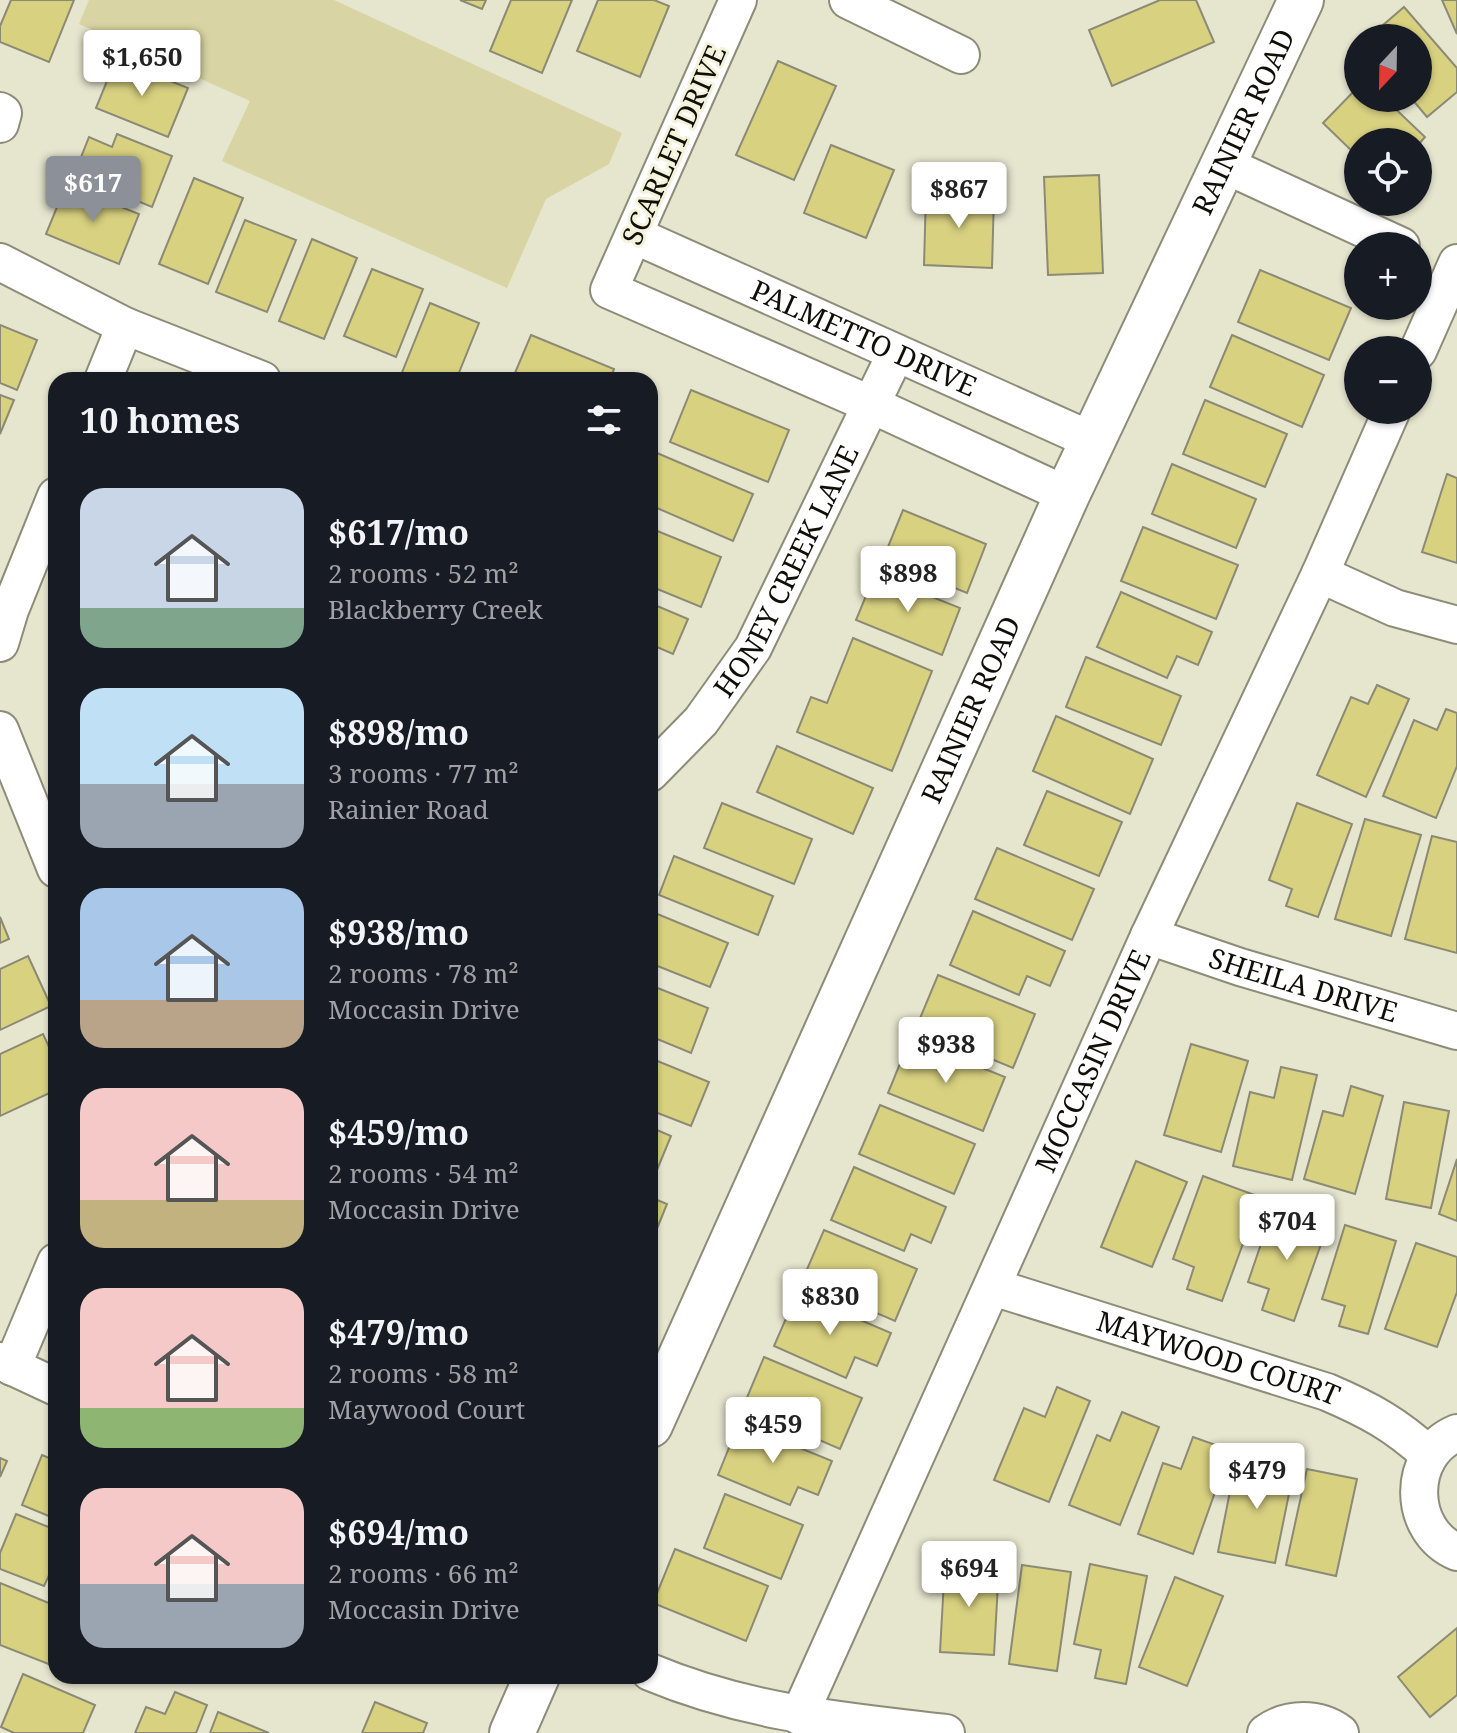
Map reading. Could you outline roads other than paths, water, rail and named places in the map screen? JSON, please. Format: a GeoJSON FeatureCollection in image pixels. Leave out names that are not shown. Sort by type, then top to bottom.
{"type":"FeatureCollection","features":[{"type":"Feature","properties":{"kind":"street","name":"SCARLET DRIVE"},"geometry":{"type":"LineString","coordinates":[[609,290],[738,0]]}},
{"type":"Feature","properties":{"kind":"street"},"geometry":{"type":"LineString","coordinates":[[848,0],[961,55]]}},
{"type":"Feature","properties":{"kind":"street","name":"RAINIER ROAD"},"geometry":{"type":"LineString","coordinates":[[658,1407],[1067,495],[1301,0]]}},
{"type":"Feature","properties":{"kind":"street"},"geometry":{"type":"LineString","coordinates":[[0,111],[3,113],[0,124]]}},
{"type":"Feature","properties":{"kind":"street"},"geometry":{"type":"LineString","coordinates":[[1225,165],[1371,232]]}},
{"type":"Feature","properties":{"kind":"street","name":"PALMETTO DRIVE"},"geometry":{"type":"LineString","coordinates":[[634,235],[1093,441]]}},
{"type":"Feature","properties":{"kind":"street"},"geometry":{"type":"LineString","coordinates":[[1425,336],[1455,267],[1432,259]]}},
{"type":"Feature","properties":{"kind":"street"},"geometry":{"type":"LineString","coordinates":[[0,262],[125,326],[242,372]]}},
{"type":"Feature","properties":{"kind":"street","name":"PALMETTO DRIVE"},"geometry":{"type":"LineString","coordinates":[[609,290],[872,405],[1067,495]]}},
{"type":"Feature","properties":{"kind":"street"},"geometry":{"type":"LineString","coordinates":[[106,372],[125,326]]}},
{"type":"Feature","properties":{"kind":"street","name":"HONEY CREEK LANE"},"geometry":{"type":"LineString","coordinates":[[658,765],[701,721],[753,648],[896,353]]}},
{"type":"Feature","properties":{"kind":"street","name":"MOCCASIN DRIVE"},"geometry":{"type":"LineString","coordinates":[[799,1716],[1149,936],[1320,574],[1386,424]]}},
{"type":"Feature","properties":{"kind":"street"},"geometry":{"type":"LineString","coordinates":[[0,643],[48,516]]}},
{"type":"Feature","properties":{"kind":"street"},"geometry":{"type":"LineString","coordinates":[[1320,574],[1395,608],[1457,625]]}},
{"type":"Feature","properties":{"kind":"street"},"geometry":{"type":"LineString","coordinates":[[0,730],[48,849]]}},
{"type":"Feature","properties":{"kind":"street","name":"SHEILA DRIVE"},"geometry":{"type":"LineString","coordinates":[[1149,936],[1240,967],[1457,1031]]}},
{"type":"Feature","properties":{"kind":"street"},"geometry":{"type":"LineString","coordinates":[[48,1278],[6,1364],[48,1383]]}},
{"type":"Feature","properties":{"kind":"street","name":"MAYWOOD COURT"},"geometry":{"type":"LineString","coordinates":[[993,1287],[1327,1392],[1400,1429],[1443,1444],[1419,1479],[1419,1505],[1429,1529],[1447,1548],[1457,1552]]}},
{"type":"Feature","properties":{"kind":"street"},"geometry":{"type":"LineString","coordinates":[[658,1675],[688,1688],[799,1716],[946,1733]]}},
{"type":"Feature","properties":{"kind":"street"},"geometry":{"type":"LineString","coordinates":[[512,1733],[533,1684]]}},
{"type":"Feature","properties":{"kind":"street"},"geometry":{"type":"LineString","coordinates":[[1266,1733],[1275,1726],[1303,1720],[1330,1726],[1340,1733]]}}]}
